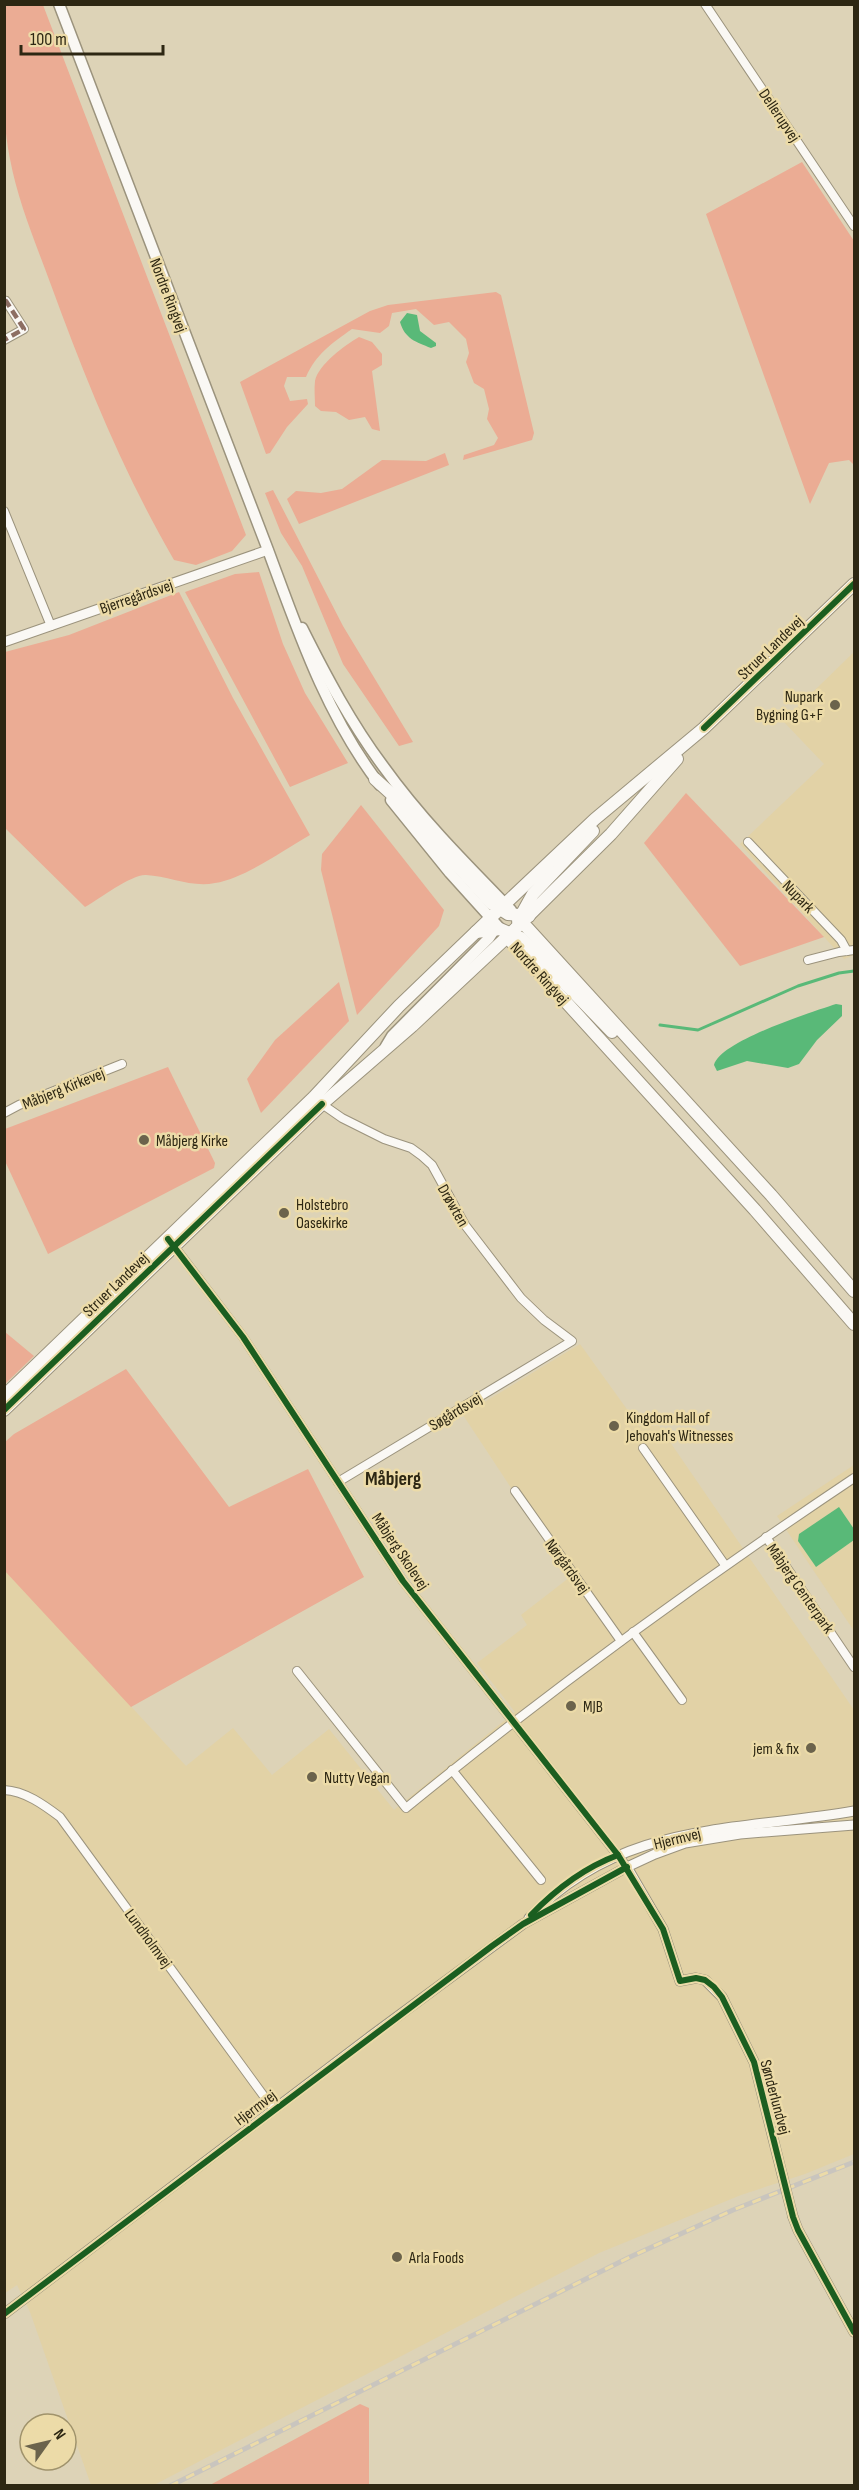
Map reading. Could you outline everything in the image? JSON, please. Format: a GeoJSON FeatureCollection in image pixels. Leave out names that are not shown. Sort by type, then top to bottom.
{"type":"FeatureCollection","features":[{"type":"Feature","properties":{"kind":"main road","name":"Nordre Ringvej"},"geometry":{"type":"LineString","coordinates":[[59,4],[281,584],[298,634],[326,697],[375,779]]}},
{"type":"Feature","properties":{"kind":"main road","name":"Nordre Ringvej"},"geometry":{"type":"LineString","coordinates":[[281,584],[327,676],[356,726],[383,767],[422,815],[491,889],[510,922],[525,957],[755,1210],[855,1324]]}},
{"type":"Feature","properties":{"kind":"main road","name":"Struer Landevej"},"geometry":{"type":"LineString","coordinates":[[318,1101],[383,1052],[510,922],[619,799],[704,728],[855,584]]}},
{"type":"Feature","properties":{"kind":"main road","name":"Struer Landevej"},"geometry":{"type":"LineString","coordinates":[[4,1396],[171,1242],[318,1101],[399,1006],[476,932],[510,922],[610,834],[704,728]]}},
{"type":"Feature","properties":{"kind":"main road"},"geometry":{"type":"LineString","coordinates":[[375,779],[398,799],[449,858],[510,922],[533,894],[609,815],[619,799]]}},
{"type":"Feature","properties":{"kind":"main road","name":"Nordre Ringvej"},"geometry":{"type":"LineString","coordinates":[[510,922],[642,1053],[855,1291]]}},
{"type":"Feature","properties":{"kind":"main road","name":"Struer Landevej"},"geometry":{"type":"LineString","coordinates":[[4,1410],[171,1242]]}},
{"type":"Feature","properties":{"kind":"street","name":"Dellerupvej"},"geometry":{"type":"LineString","coordinates":[[705,4],[855,226]]}},
{"type":"Feature","properties":{"kind":"street"},"geometry":{"type":"LineString","coordinates":[[4,302],[6,301],[24,329],[4,340]]}},
{"type":"Feature","properties":{"kind":"street"},"geometry":{"type":"LineString","coordinates":[[4,511],[51,626]]}},
{"type":"Feature","properties":{"kind":"street","name":"Bjerregårdsvej"},"geometry":{"type":"LineString","coordinates":[[4,642],[268,550]]}},
{"type":"Feature","properties":{"kind":"street","name":"Nupark"},"geometry":{"type":"LineString","coordinates":[[748,842],[851,951],[808,960]]}},
{"type":"Feature","properties":{"kind":"street","name":"Måbjerg Kirkevej"},"geometry":{"type":"LineString","coordinates":[[4,1113],[122,1064]]}},
{"type":"Feature","properties":{"kind":"street","name":"Drøwten"},"geometry":{"type":"LineString","coordinates":[[318,1101],[342,1118],[384,1139],[411,1148],[432,1165],[465,1225],[522,1298],[544,1320],[572,1341]]}},
{"type":"Feature","properties":{"kind":"street","name":"Måbjerg Skolevej"},"geometry":{"type":"LineString","coordinates":[[171,1242],[243,1337],[403,1581],[627,1867]]}},
{"type":"Feature","properties":{"kind":"street","name":"Søgårdsvej"},"geometry":{"type":"LineString","coordinates":[[338,1482],[572,1341]]}},
{"type":"Feature","properties":{"kind":"street"},"geometry":{"type":"LineString","coordinates":[[643,1448],[725,1565]]}},
{"type":"Feature","properties":{"kind":"street","name":"Måbjerg Centerpark"},"geometry":{"type":"LineString","coordinates":[[855,1478],[766,1537],[855,1667]]}},
{"type":"Feature","properties":{"kind":"street","name":"Nørgårdsvej"},"geometry":{"type":"LineString","coordinates":[[515,1491],[621,1641]]}},
{"type":"Feature","properties":{"kind":"street"},"geometry":{"type":"LineString","coordinates":[[297,1671],[406,1808],[512,1722],[766,1537]]}},
{"type":"Feature","properties":{"kind":"street"},"geometry":{"type":"LineString","coordinates":[[633,1632],[682,1700]]}},
{"type":"Feature","properties":{"kind":"street"},"geometry":{"type":"LineString","coordinates":[[452,1770],[541,1880]]}},
{"type":"Feature","properties":{"kind":"street","name":"Lundholmvej"},"geometry":{"type":"LineString","coordinates":[[4,1790],[12,1790],[37,1801],[60,1816],[274,2110]]}},
{"type":"Feature","properties":{"kind":"street","name":"Hjermvej"},"geometry":{"type":"LineString","coordinates":[[523,1924],[545,1900],[591,1867],[653,1843],[720,1827],[855,1811]]}},
{"type":"Feature","properties":{"kind":"street","name":"Hjermvej"},"geometry":{"type":"LineString","coordinates":[[4,2314],[523,1924],[627,1867],[685,1844],[740,1834],[855,1825]]}},
{"type":"Feature","properties":{"kind":"street","name":"Sønderlundvej"},"geometry":{"type":"LineString","coordinates":[[627,1867],[663,1929],[680,1981],[696,1978],[705,1980],[714,1987],[754,2062],[793,2217],[855,2332]]}},
{"type":"Feature","properties":{"kind":"shaded area"},"geometry":{"type":"Polygon","coordinates":[[[4,5],[43,5],[246,535],[232,551],[196,565],[174,560],[138,493],[92,391],[28,223],[13,175],[7,140],[3,82],[4,5]]]}},
{"type":"Feature","properties":{"kind":"shaded area"},"geometry":{"type":"Polygon","coordinates":[[[802,162],[854,241],[854,465],[849,460],[829,463],[810,504],[706,214],[802,162]]]}},
{"type":"Feature","properties":{"kind":"shaded area"},"geometry":{"type":"Polygon","coordinates":[[[496,292],[501,295],[534,433],[532,440],[463,460],[464,455],[494,445],[498,438],[487,419],[489,409],[484,389],[474,383],[466,362],[469,353],[466,339],[449,322],[434,325],[416,309],[392,313],[389,326],[380,333],[352,329],[320,355],[306,377],[287,377],[284,386],[290,401],[307,399],[308,404],[287,427],[270,453],[266,454],[240,382],[370,311],[388,305],[496,292]]]}},
{"type":"Feature","properties":{"kind":"shaded area"},"geometry":{"type":"Polygon","coordinates":[[[407,313],[417,315],[420,331],[436,343],[436,346],[431,348],[408,336],[400,322],[407,313]]]}},
{"type":"Feature","properties":{"kind":"shaded area"},"geometry":{"type":"Polygon","coordinates":[[[359,337],[372,342],[382,354],[382,365],[372,371],[380,431],[372,429],[365,417],[349,420],[336,412],[321,411],[315,406],[315,381],[321,368],[340,350],[359,337]]]}},
{"type":"Feature","properties":{"kind":"shaded area"},"geometry":{"type":"Polygon","coordinates":[[[445,453],[449,465],[299,524],[287,499],[296,491],[321,493],[342,489],[382,460],[426,461],[445,453]]]}},
{"type":"Feature","properties":{"kind":"shaded area"},"geometry":{"type":"Polygon","coordinates":[[[273,490],[343,626],[413,742],[399,746],[343,664],[302,566],[281,533],[265,493],[273,490]]]}},
{"type":"Feature","properties":{"kind":"shaded area"},"geometry":{"type":"Polygon","coordinates":[[[259,572],[283,644],[305,693],[348,763],[290,787],[185,592],[235,574],[259,572]]]}},
{"type":"Feature","properties":{"kind":"shaded area"},"geometry":{"type":"Polygon","coordinates":[[[179,592],[233,698],[310,835],[251,870],[227,880],[198,884],[155,876],[140,876],[85,907],[5,828],[5,652],[69,635],[179,592]]]}},
{"type":"Feature","properties":{"kind":"shaded area"},"geometry":{"type":"Polygon","coordinates":[[[854,652],[854,955],[844,959],[740,844],[824,764],[783,721],[854,652]]]}},
{"type":"Feature","properties":{"kind":"shaded area"},"geometry":{"type":"Polygon","coordinates":[[[686,793],[824,937],[740,966],[644,843],[686,793]]]}},
{"type":"Feature","properties":{"kind":"shaded area"},"geometry":{"type":"Polygon","coordinates":[[[361,805],[444,910],[439,926],[357,1015],[321,870],[322,854],[361,805]]]}},
{"type":"Feature","properties":{"kind":"shaded area"},"geometry":{"type":"Polygon","coordinates":[[[339,982],[349,1021],[261,1113],[247,1079],[275,1040],[339,982]]]}},
{"type":"Feature","properties":{"kind":"shaded area"},"geometry":{"type":"Polygon","coordinates":[[[836,1004],[842,1005],[842,1016],[817,1040],[799,1064],[788,1068],[747,1061],[717,1071],[714,1065],[720,1056],[732,1046],[768,1028],[836,1004]]]}},
{"type":"Feature","properties":{"kind":"shaded area"},"geometry":{"type":"Polygon","coordinates":[[[168,1067],[215,1163],[214,1168],[48,1254],[5,1161],[5,1129],[168,1067]]]}},
{"type":"Feature","properties":{"kind":"shaded area"},"geometry":{"type":"Polygon","coordinates":[[[4,1332],[34,1356],[5,1384],[4,1332]]]}},
{"type":"Feature","properties":{"kind":"shaded area"},"geometry":{"type":"Polygon","coordinates":[[[580,1344],[639,1426],[659,1426],[854,1710],[854,2154],[805,2174],[741,2195],[599,2253],[154,2485],[91,2485],[78,2448],[78,2412],[65,2412],[30,2312],[17,2285],[5,2293],[5,1570],[186,1766],[233,1728],[272,1775],[329,1729],[394,1810],[515,1712],[477,1663],[527,1625],[521,1615],[570,1577],[463,1415],[580,1344]]]}},
{"type":"Feature","properties":{"kind":"shaded area"},"geometry":{"type":"Polygon","coordinates":[[[126,1369],[229,1507],[308,1469],[364,1577],[131,1707],[4,1570],[5,1442],[14,1434],[126,1369]]]}},
{"type":"Feature","properties":{"kind":"shaded area"},"geometry":{"type":"Polygon","coordinates":[[[854,1465],[854,1631],[777,1516],[854,1465]]]}},
{"type":"Feature","properties":{"kind":"shaded area"},"geometry":{"type":"Polygon","coordinates":[[[839,1507],[854,1529],[854,1540],[816,1567],[798,1541],[799,1534],[839,1507]]]}},
{"type":"Feature","properties":{"kind":"shaded area"},"geometry":{"type":"Polygon","coordinates":[[[360,2404],[369,2408],[369,2485],[210,2485],[360,2404]]]}},
{"type":"Feature","properties":{"kind":"waterway"},"geometry":{"type":"LineString","coordinates":[[660,1025],[698,1030],[798,986],[839,973],[854,971]]}},
{"type":"Feature","properties":{"kind":"railway"},"geometry":{"type":"LineString","coordinates":[[170,2486],[630,2257],[733,2210],[854,2162]]}},
{"type":"Feature","properties":{"kind":"marked path"},"geometry":{"type":"LineString","coordinates":[[4,302],[6,301],[24,329],[4,340]]}},
{"type":"Feature","properties":{"kind":"cycle path"},"geometry":{"type":"LineString","coordinates":[[704,728],[854,584]]}},
{"type":"Feature","properties":{"kind":"cycle path"},"geometry":{"type":"LineString","coordinates":[[4,1410],[322,1104]]}},
{"type":"Feature","properties":{"kind":"cycle path"},"geometry":{"type":"LineString","coordinates":[[168,1239],[243,1337],[403,1581],[618,1855],[663,1929],[680,1981],[696,1978],[705,1980],[722,1997],[754,2062],[798,2230],[854,2332]]}},
{"type":"Feature","properties":{"kind":"cycle path"},"geometry":{"type":"LineString","coordinates":[[531,1915],[572,1880],[618,1855]]}},
{"type":"Feature","properties":{"kind":"cycle path"},"geometry":{"type":"LineString","coordinates":[[4,2314],[492,1946],[523,1924],[627,1867]]}},
{"type":"Feature","properties":{"kind":"place","name":"Nupark Bygning G+F"},"geometry":{"type":"Point","coordinates":[835,705]}},
{"type":"Feature","properties":{"kind":"place","name":"Måbjerg Kirke"},"geometry":{"type":"Point","coordinates":[144,1140]}},
{"type":"Feature","properties":{"kind":"place","name":"Holstebro Oasekirke"},"geometry":{"type":"Point","coordinates":[284,1213]}},
{"type":"Feature","properties":{"kind":"place","name":"Kingdom Hall of Jehovah's Witnesses"},"geometry":{"type":"Point","coordinates":[614,1426]}},
{"type":"Feature","properties":{"kind":"place","name":"MJB"},"geometry":{"type":"Point","coordinates":[571,1706]}},
{"type":"Feature","properties":{"kind":"place","name":"jem & fix"},"geometry":{"type":"Point","coordinates":[811,1748]}},
{"type":"Feature","properties":{"kind":"place","name":"Nutty Vegan"},"geometry":{"type":"Point","coordinates":[312,1777]}},
{"type":"Feature","properties":{"kind":"place","name":"Arla Foods"},"geometry":{"type":"Point","coordinates":[397,2257]}},
{"type":"Feature","properties":{"kind":"district","name":"Måbjerg"},"geometry":{"type":"Point","coordinates":[393,1478]}}]}
